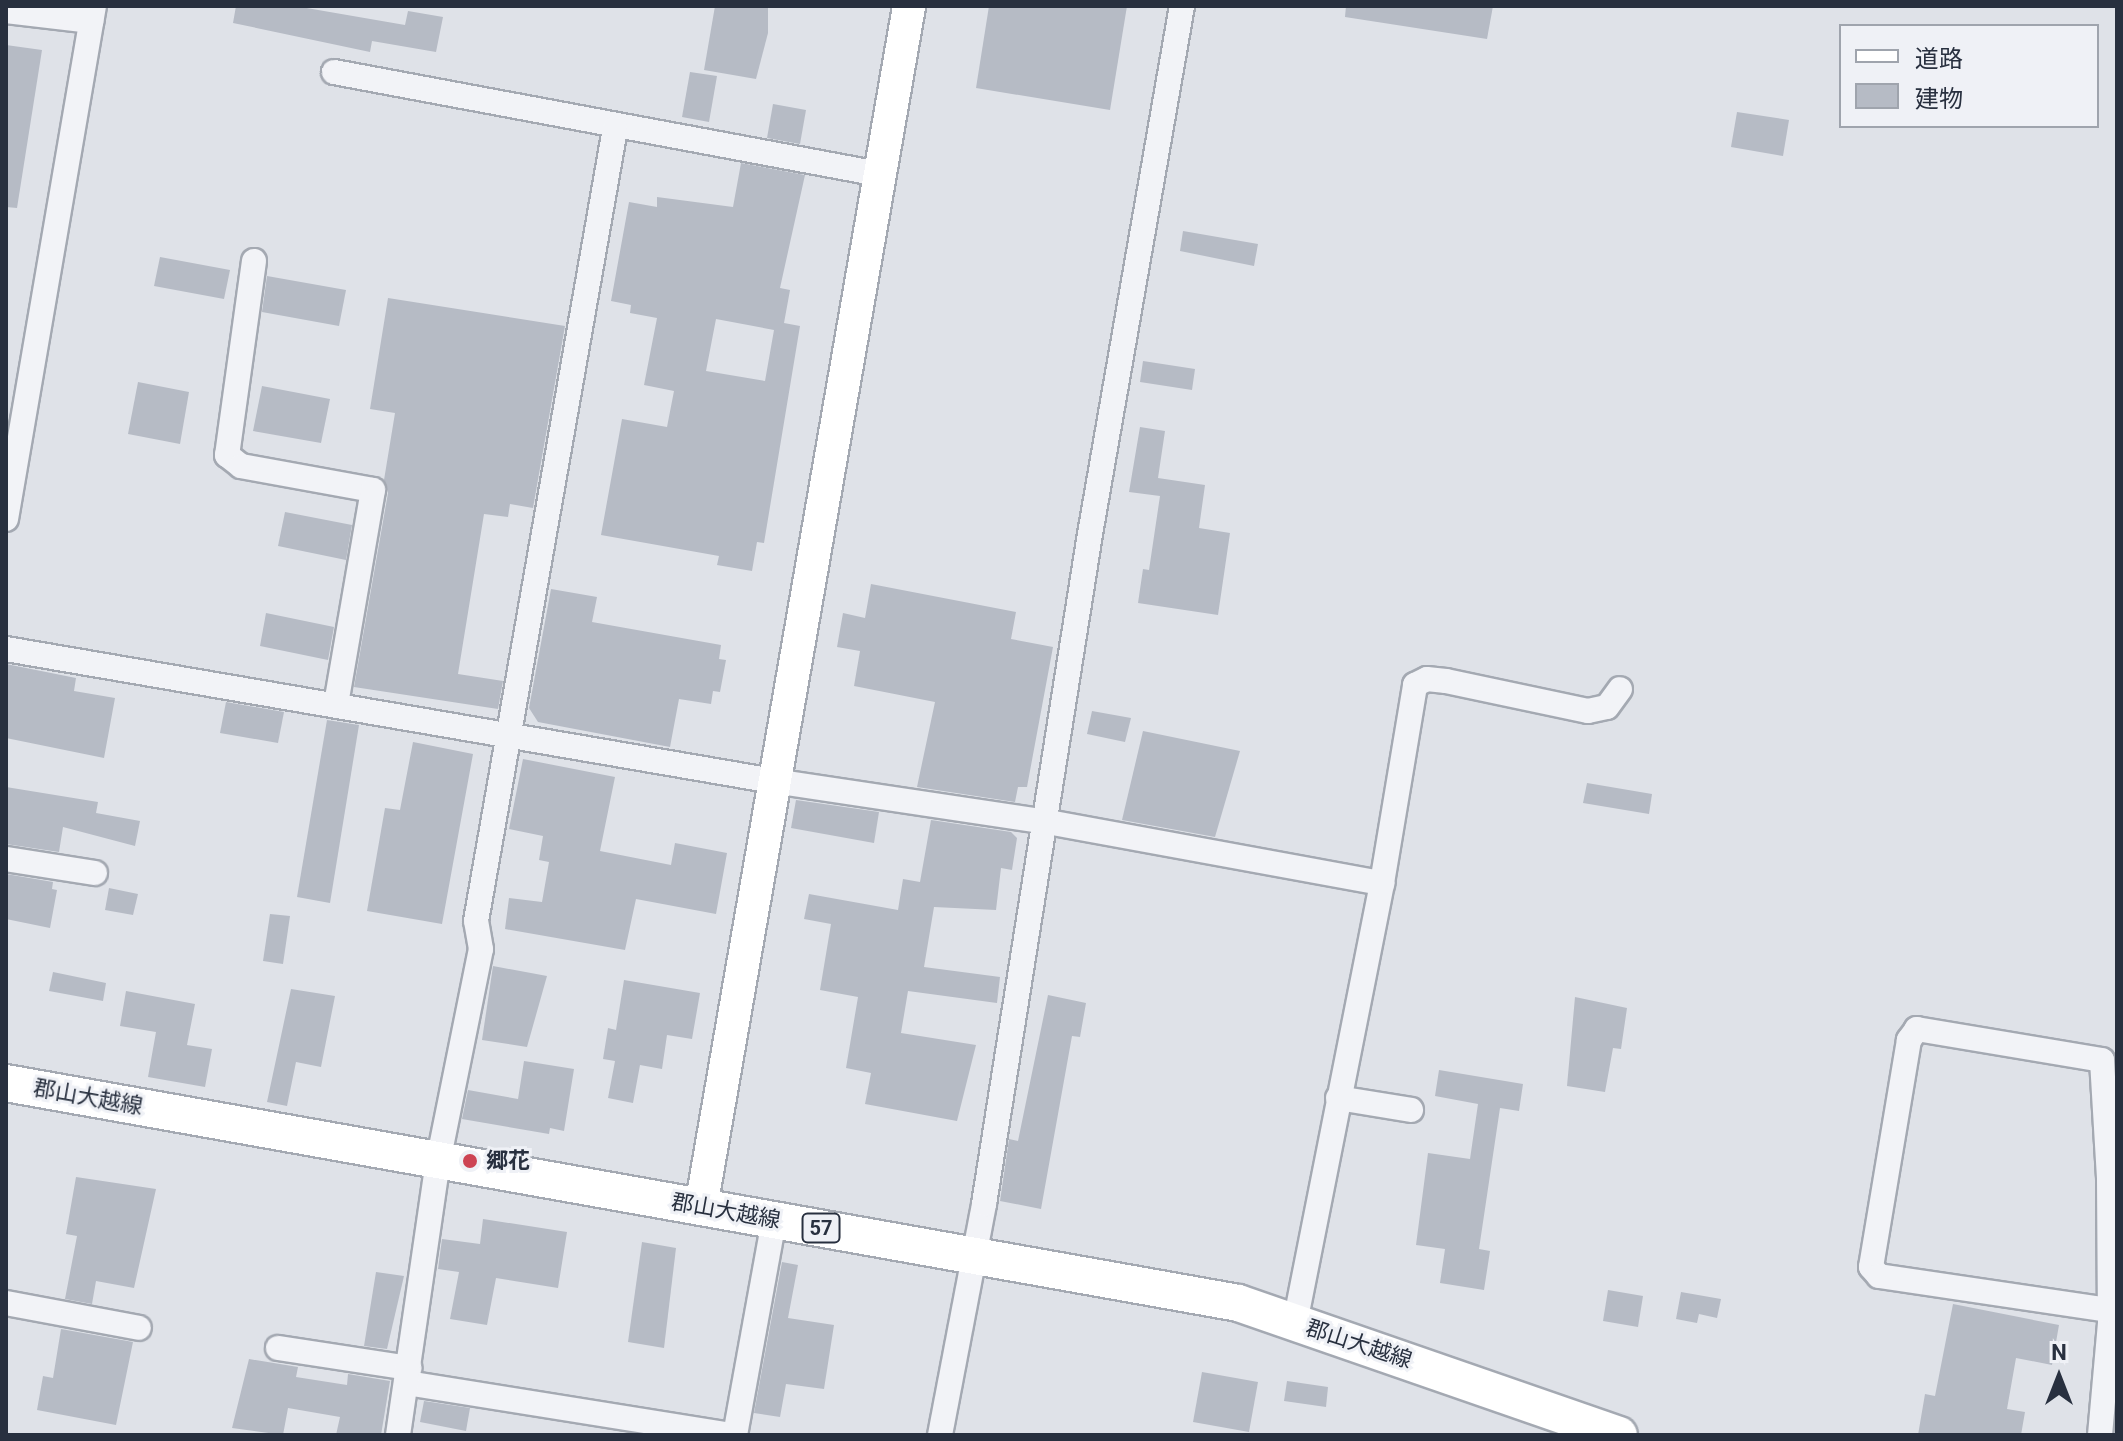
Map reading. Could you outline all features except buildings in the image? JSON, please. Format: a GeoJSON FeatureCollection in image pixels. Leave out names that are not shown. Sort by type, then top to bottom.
{"type":"FeatureCollection","features":[{"type":"Feature","properties":{"kind":"main road","name":"郡山大越線"},"geometry":{"type":"LineString","coordinates":[[6,1083],[1238,1303],[1619,1435]]}},
{"type":"Feature","properties":{"kind":"street"},"geometry":{"type":"LineString","coordinates":[[701,1207],[909,6]]}},
{"type":"Feature","properties":{"kind":"street"},"geometry":{"type":"LineString","coordinates":[[940,1435],[1048,822],[1090,534],[1182,6]]}},
{"type":"Feature","properties":{"kind":"street"},"geometry":{"type":"LineString","coordinates":[[6,11],[92,14],[13,436],[6,519]]}},
{"type":"Feature","properties":{"kind":"street"},"geometry":{"type":"LineString","coordinates":[[334,72],[615,129],[879,174]]}},
{"type":"Feature","properties":{"kind":"street"},"geometry":{"type":"LineString","coordinates":[[398,1435],[438,1162],[481,949],[476,921],[615,129]]}},
{"type":"Feature","properties":{"kind":"street"},"geometry":{"type":"LineString","coordinates":[[254,261],[227,455],[241,466],[373,490],[336,704]]}},
{"type":"Feature","properties":{"kind":"street"},"geometry":{"type":"LineString","coordinates":[[6,649],[511,733],[773,781],[1048,822],[1382,883]]}},
{"type":"Feature","properties":{"kind":"street"},"geometry":{"type":"LineString","coordinates":[[1295,1323],[1382,883],[1415,685],[1427,679],[1446,681],[1588,711],[1607,707],[1620,689]]}},
{"type":"Feature","properties":{"kind":"street"},"geometry":{"type":"LineString","coordinates":[[6,859],[95,873]]}},
{"type":"Feature","properties":{"kind":"street"},"geometry":{"type":"LineString","coordinates":[[2100,1435],[2110,1310],[2109,1057],[1917,1029],[1909,1040],[1871,1267],[1879,1276],[2110,1310]]}},
{"type":"Feature","properties":{"kind":"street"},"geometry":{"type":"LineString","coordinates":[[1338,1098],[1411,1110]]}},
{"type":"Feature","properties":{"kind":"street"},"geometry":{"type":"LineString","coordinates":[[278,1348],[636,1428],[733,1435],[774,1220]]}},
{"type":"Feature","properties":{"kind":"street"},"geometry":{"type":"LineString","coordinates":[[6,1303],[139,1328]]}},
{"type":"Feature","properties":{"kind":"place","name":"郷花"},"geometry":{"type":"Point","coordinates":[470,1161]}}]}
